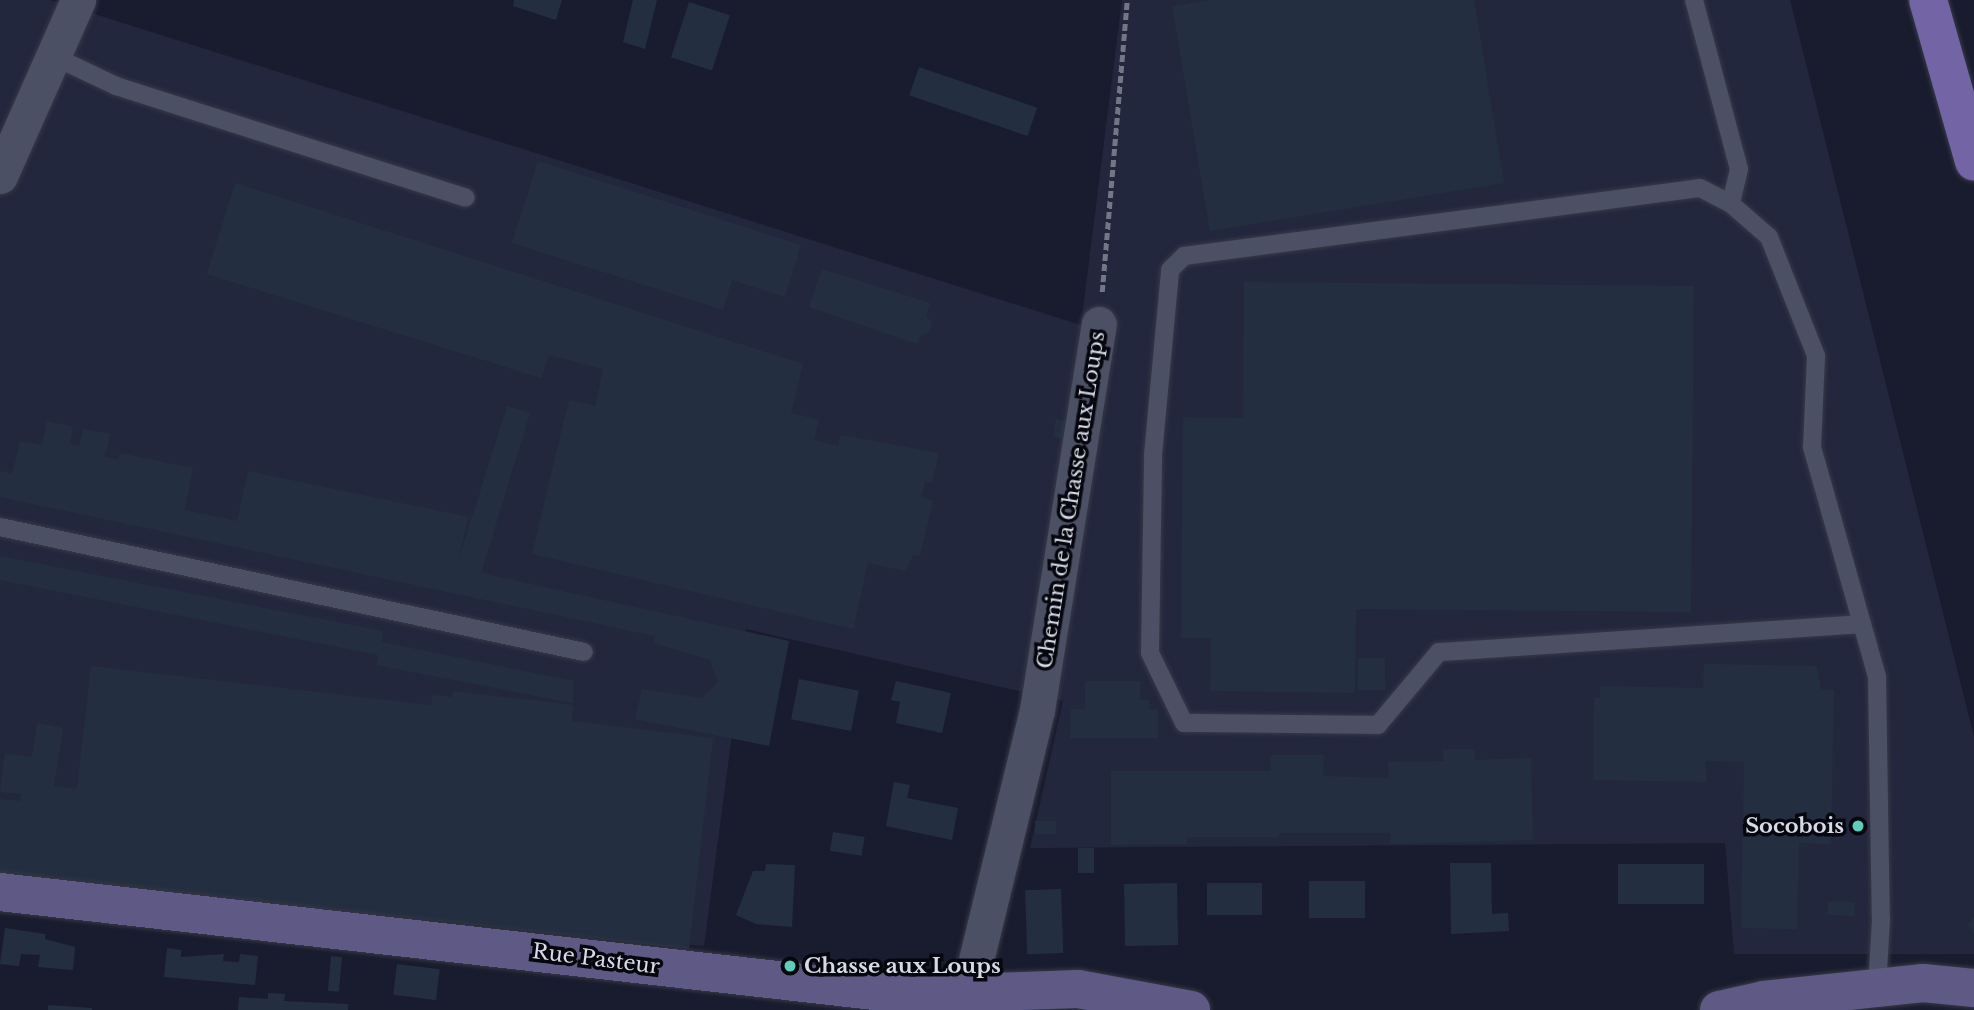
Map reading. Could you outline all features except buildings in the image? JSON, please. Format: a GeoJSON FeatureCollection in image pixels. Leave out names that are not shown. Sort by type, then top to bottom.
{"type":"FeatureCollection","features":[{"type":"Feature","properties":{"kind":"main road"},"geometry":{"type":"LineString","coordinates":[[1928,0],[1974,162]]}},
{"type":"Feature","properties":{"kind":"street"},"geometry":{"type":"LineString","coordinates":[[0,176],[78,0]]}},
{"type":"Feature","properties":{"kind":"street","name":"Chemin de la Chasse aux Loups"},"geometry":{"type":"LineString","coordinates":[[968,993],[1037,710],[1099,324]]}},
{"type":"Feature","properties":{"kind":"street","name":"Rue Pasteur"},"geometry":{"type":"LineString","coordinates":[[0,892],[909,995],[1078,989],[1191,1010]]}},
{"type":"Feature","properties":{"kind":"street"},"geometry":{"type":"LineString","coordinates":[[1719,1010],[1764,1000],[1923,983],[1974,988]]}},
{"type":"Feature","properties":{"kind":"lane"},"geometry":{"type":"LineString","coordinates":[[1694,0],[1739,169],[1731,204]]}},
{"type":"Feature","properties":{"kind":"lane"},"geometry":{"type":"LineString","coordinates":[[55,57],[116,86],[466,198]]}},
{"type":"Feature","properties":{"kind":"lane"},"geometry":{"type":"LineString","coordinates":[[1862,624],[1439,652],[1378,725],[1184,723],[1150,653],[1153,455],[1170,270],[1184,257],[1700,188],[1731,204],[1769,237],[1816,356],[1812,447],[1877,676],[1881,919],[1877,988]]}},
{"type":"Feature","properties":{"kind":"lane"},"geometry":{"type":"LineString","coordinates":[[0,527],[584,652]]}},
{"type":"Feature","properties":{"kind":"path","name":"Chemin de la Chasse aux Loups"},"geometry":{"type":"LineString","coordinates":[[1099,324],[1127,0]]}},
{"type":"Feature","properties":{"kind":"shaded area"},"geometry":{"type":"Polygon","coordinates":[[[0,0],[50,0],[1081,325],[1122,0],[1790,0],[1974,737],[1974,954],[1734,954],[1725,843],[1030,848],[1063,701],[746,629],[704,946],[0,880],[0,0]]]}},
{"type":"Feature","properties":{"kind":"place","name":"Socobois"},"geometry":{"type":"Point","coordinates":[1858,826]}},
{"type":"Feature","properties":{"kind":"place","name":"Chasse aux Loups"},"geometry":{"type":"Point","coordinates":[790,966]}}]}
